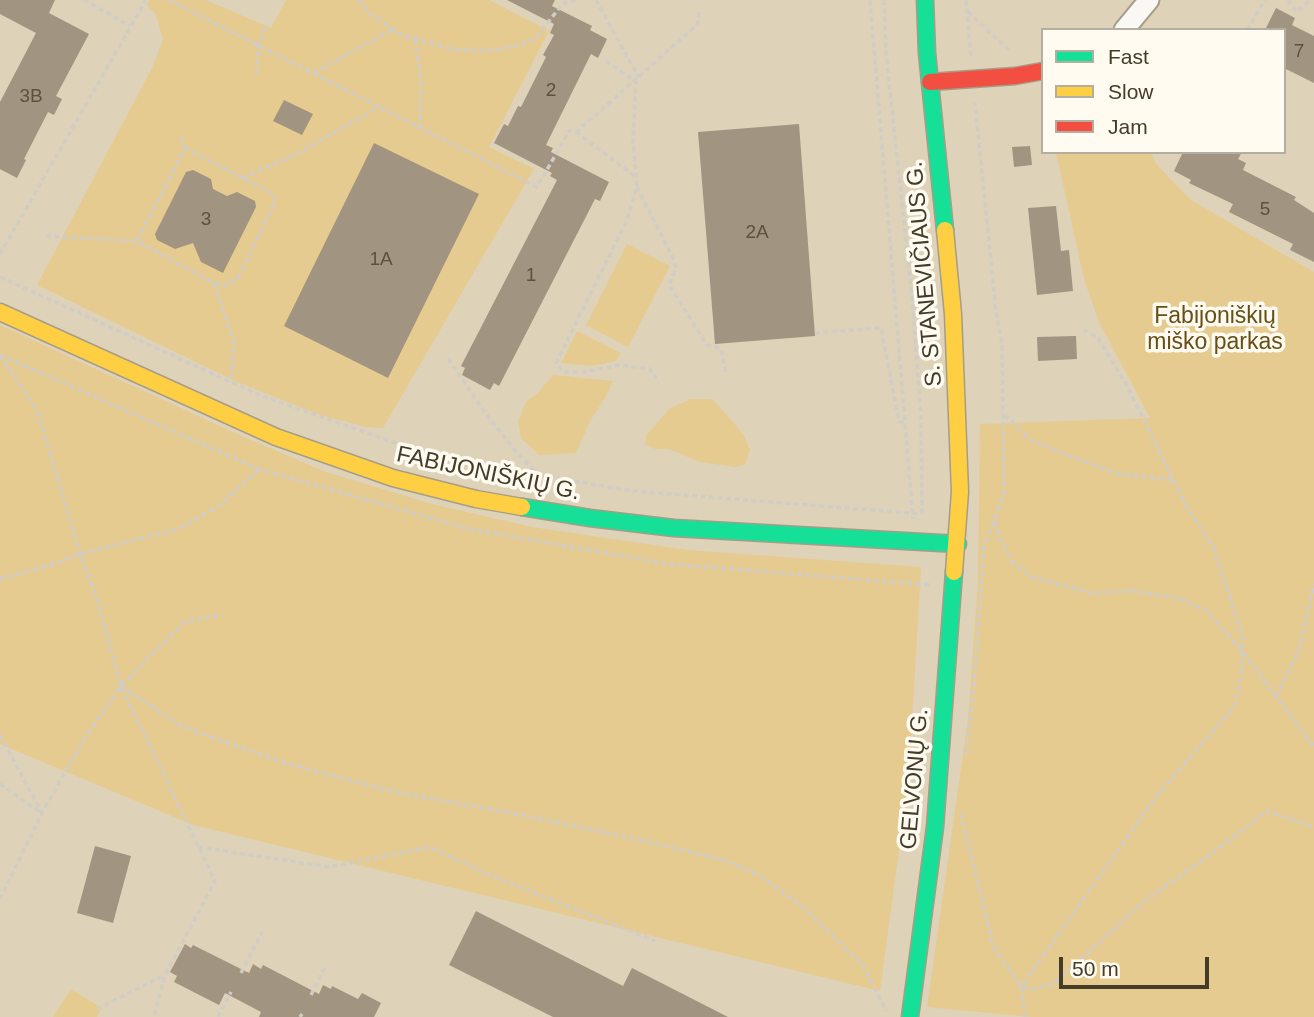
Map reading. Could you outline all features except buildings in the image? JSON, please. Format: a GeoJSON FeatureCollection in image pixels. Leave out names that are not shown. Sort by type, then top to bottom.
{"type":"FeatureCollection","features":[{"type":"Feature","properties":{"kind":"street","name":"S. STANEVIČIAUS G."},"geometry":{"type":"LineString","coordinates":[[925,0],[930,82],[953,314],[960,450],[958,544]]}},
{"type":"Feature","properties":{"kind":"street"},"geometry":{"type":"LineString","coordinates":[[1126,28],[1149,0]]}},
{"type":"Feature","properties":{"kind":"street"},"geometry":{"type":"LineString","coordinates":[[930,82],[1038,72]]}},
{"type":"Feature","properties":{"kind":"street","name":"FABIJONIŠKIŲ G."},"geometry":{"type":"LineString","coordinates":[[0,312],[276,437],[393,478],[476,499],[590,518],[674,528],[958,544]]}},
{"type":"Feature","properties":{"kind":"street","name":"GELVONŲ G."},"geometry":{"type":"LineString","coordinates":[[909,1017],[935,827],[958,544]]}},
{"type":"Feature","properties":{"kind":"path"},"geometry":{"type":"LineString","coordinates":[[84,0],[130,26]]}},
{"type":"Feature","properties":{"kind":"path"},"geometry":{"type":"LineString","coordinates":[[0,254],[146,0]]}},
{"type":"Feature","properties":{"kind":"path"},"geometry":{"type":"LineString","coordinates":[[169,0],[537,187],[570,130],[636,177]]}},
{"type":"Feature","properties":{"kind":"path"},"geometry":{"type":"LineString","coordinates":[[359,0],[369,13],[392,30],[451,49],[476,51],[497,50],[536,38],[564,2],[580,0]]}},
{"type":"Feature","properties":{"kind":"path"},"geometry":{"type":"LineString","coordinates":[[596,0],[637,80],[633,141],[637,186],[675,262],[676,268],[669,285],[707,345],[720,349],[726,373]]}},
{"type":"Feature","properties":{"kind":"path"},"geometry":{"type":"LineString","coordinates":[[870,0],[906,422],[911,514],[915,528]]}},
{"type":"Feature","properties":{"kind":"path"},"geometry":{"type":"LineString","coordinates":[[884,0],[886,53],[914,322],[921,419],[922,514],[918,521]]}},
{"type":"Feature","properties":{"kind":"path"},"geometry":{"type":"LineString","coordinates":[[966,0],[996,312],[1003,343],[1004,495],[994,519],[1000,539],[1012,562],[1032,577],[1091,593],[1133,591],[1178,598],[1207,611],[1242,651],[1314,747]]}},
{"type":"Feature","properties":{"kind":"path"},"geometry":{"type":"LineString","coordinates":[[1248,28],[1265,0]]}},
{"type":"Feature","properties":{"kind":"path"},"geometry":{"type":"LineString","coordinates":[[1288,0],[1297,12],[1309,1]]}},
{"type":"Feature","properties":{"kind":"path"},"geometry":{"type":"LineString","coordinates":[[576,132],[697,25],[699,9]]}},
{"type":"Feature","properties":{"kind":"path"},"geometry":{"type":"LineString","coordinates":[[967,10],[1038,72]]}},
{"type":"Feature","properties":{"kind":"path"},"geometry":{"type":"LineString","coordinates":[[257,73],[258,45],[267,24]]}},
{"type":"Feature","properties":{"kind":"path"},"geometry":{"type":"LineString","coordinates":[[313,73],[392,30]]}},
{"type":"Feature","properties":{"kind":"path"},"geometry":{"type":"LineString","coordinates":[[415,39],[421,83],[420,128]]}},
{"type":"Feature","properties":{"kind":"path"},"geometry":{"type":"LineString","coordinates":[[606,61],[637,80]]}},
{"type":"Feature","properties":{"kind":"path"},"geometry":{"type":"LineString","coordinates":[[242,178],[293,156],[379,107]]}},
{"type":"Feature","properties":{"kind":"path"},"geometry":{"type":"LineString","coordinates":[[46,236],[137,241],[214,283],[227,285],[238,278],[275,202],[272,193],[185,148],[181,137]]}},
{"type":"Feature","properties":{"kind":"path"},"geometry":{"type":"LineString","coordinates":[[137,241],[185,148]]}},
{"type":"Feature","properties":{"kind":"path"},"geometry":{"type":"LineString","coordinates":[[637,186],[627,220],[556,363],[564,372],[584,372],[620,365],[650,369],[659,383]]}},
{"type":"Feature","properties":{"kind":"path"},"geometry":{"type":"LineString","coordinates":[[0,277],[262,396],[402,445],[538,475],[633,491],[922,514]]}},
{"type":"Feature","properties":{"kind":"path"},"geometry":{"type":"LineString","coordinates":[[214,283],[234,343],[231,382]]}},
{"type":"Feature","properties":{"kind":"path"},"geometry":{"type":"LineString","coordinates":[[815,333],[881,327],[899,422],[906,422]]}},
{"type":"Feature","properties":{"kind":"path"},"geometry":{"type":"LineString","coordinates":[[1021,987],[1158,794],[1234,707],[1241,677],[1243,638],[1213,547],[1188,509],[1126,384],[1098,338],[1084,330]]}},
{"type":"Feature","properties":{"kind":"path"},"geometry":{"type":"LineString","coordinates":[[0,355],[259,469],[219,506],[178,529],[80,554],[0,579]]}},
{"type":"Feature","properties":{"kind":"path"},"geometry":{"type":"LineString","coordinates":[[0,355],[37,410],[80,554],[97,599],[121,686],[215,881],[165,975],[154,1017]]}},
{"type":"Feature","properties":{"kind":"path"},"geometry":{"type":"LineString","coordinates":[[448,359],[489,418],[538,475]]}},
{"type":"Feature","properties":{"kind":"path"},"geometry":{"type":"LineString","coordinates":[[1004,415],[1031,440],[1067,455],[1119,474],[1174,480]]}},
{"type":"Feature","properties":{"kind":"path"},"geometry":{"type":"LineString","coordinates":[[1276,697],[1299,650],[1314,584]]}},
{"type":"Feature","properties":{"kind":"path"},"geometry":{"type":"LineString","coordinates":[[0,899],[41,813],[84,739],[121,686],[184,622],[223,614]]}},
{"type":"Feature","properties":{"kind":"path"},"geometry":{"type":"LineString","coordinates":[[121,686],[183,727],[285,763],[400,793],[548,820],[724,860],[761,876],[803,907],[863,965],[886,1011]]}},
{"type":"Feature","properties":{"kind":"path"},"geometry":{"type":"LineString","coordinates":[[0,735],[41,813]]}},
{"type":"Feature","properties":{"kind":"path"},"geometry":{"type":"LineString","coordinates":[[0,784],[41,813]]}},
{"type":"Feature","properties":{"kind":"path"},"geometry":{"type":"LineString","coordinates":[[1021,987],[1034,989],[1053,984],[1146,900],[1267,811],[1314,827]]}},
{"type":"Feature","properties":{"kind":"path"},"geometry":{"type":"LineString","coordinates":[[960,812],[993,946],[1021,987],[1025,1017]]}},
{"type":"Feature","properties":{"kind":"path"},"geometry":{"type":"LineString","coordinates":[[198,847],[329,867],[430,847],[485,873],[655,941]]}},
{"type":"Feature","properties":{"kind":"path"},"geometry":{"type":"LineString","coordinates":[[241,973],[262,932]]}},
{"type":"Feature","properties":{"kind":"path"},"geometry":{"type":"LineString","coordinates":[[312,995],[326,965]]}},
{"type":"Feature","properties":{"kind":"path"},"geometry":{"type":"LineString","coordinates":[[97,1009],[165,975]]}},
{"type":"Feature","properties":{"kind":"path"},"geometry":{"type":"LineString","coordinates":[[218,1017],[231,992]]}},
{"type":"Feature","properties":{"kind":"green space"},"geometry":{"type":"Polygon","coordinates":[[[149,0],[206,0],[271,28],[286,0],[489,0],[549,31],[489,147],[534,169],[383,428],[366,427],[320,415],[237,382],[37,285],[152,68],[163,40],[156,15],[147,5],[149,0]]]}},
{"type":"Feature","properties":{"kind":"green space","name":"Fabijoniškių miško parkas"},"geometry":{"type":"Polygon","coordinates":[[[1056,154],[1152,154],[1156,164],[1191,200],[1314,272],[1314,1017],[1030,1017],[927,1007],[968,719],[978,582],[980,424],[1150,418],[1099,322],[1084,279],[1056,154]]]}},
{"type":"Feature","properties":{"kind":"green space"},"geometry":{"type":"Polygon","coordinates":[[[627,244],[670,266],[628,347],[586,325],[627,244]]]}},
{"type":"Feature","properties":{"kind":"green space"},"geometry":{"type":"Polygon","coordinates":[[[0,325],[326,472],[432,504],[532,527],[687,550],[921,567],[909,775],[880,991],[193,825],[0,744],[0,325]]]}},
{"type":"Feature","properties":{"kind":"green space"},"geometry":{"type":"Polygon","coordinates":[[[577,331],[621,353],[616,361],[591,366],[561,363],[577,331]]]}},
{"type":"Feature","properties":{"kind":"green space"},"geometry":{"type":"Polygon","coordinates":[[[553,375],[613,381],[590,421],[576,453],[539,455],[521,438],[518,421],[526,402],[538,393],[553,375]]]}},
{"type":"Feature","properties":{"kind":"green space"},"geometry":{"type":"Polygon","coordinates":[[[690,399],[712,399],[733,422],[744,436],[750,450],[745,464],[736,467],[700,462],[669,449],[655,449],[645,444],[646,436],[669,409],[690,399]]]}},
{"type":"Feature","properties":{"kind":"green space"},"geometry":{"type":"Polygon","coordinates":[[[71,989],[102,1008],[97,1017],[53,1017],[71,989]]]}},
{"type":"Feature","properties":{"kind":"traffic: fast"},"geometry":{"type":"LineString","coordinates":[[925,0],[927,53],[945,230]]}},
{"type":"Feature","properties":{"kind":"traffic: fast"},"geometry":{"type":"LineString","coordinates":[[522,507],[674,528],[958,544]]}},
{"type":"Feature","properties":{"kind":"traffic: fast"},"geometry":{"type":"LineString","coordinates":[[910,1017],[935,827],[954,572]]}},
{"type":"Feature","properties":{"kind":"traffic: slow"},"geometry":{"type":"LineString","coordinates":[[945,230],[953,314],[960,492],[954,572]]}},
{"type":"Feature","properties":{"kind":"traffic: slow"},"geometry":{"type":"LineString","coordinates":[[0,312],[276,437],[393,478],[476,499],[522,507]]}},
{"type":"Feature","properties":{"kind":"traffic: jam"},"geometry":{"type":"LineString","coordinates":[[930,82],[1015,76],[1041,71]]}}]}
